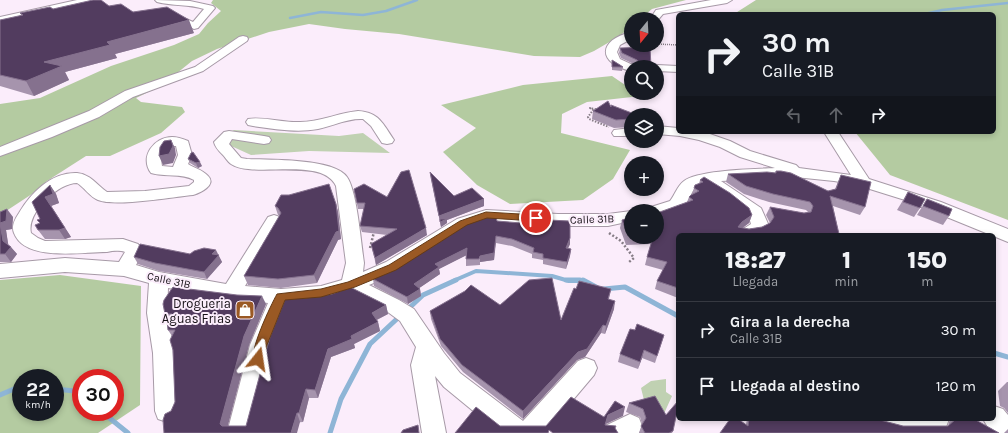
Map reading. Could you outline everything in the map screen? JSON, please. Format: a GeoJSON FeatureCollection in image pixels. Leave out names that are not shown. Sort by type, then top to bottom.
{"type":"FeatureCollection","features":[{"type":"Feature","properties":{"kind":"street"},"geometry":{"type":"LineString","coordinates":[[0,20],[89,0]]}},
{"type":"Feature","properties":{"kind":"street"},"geometry":{"type":"LineString","coordinates":[[160,0],[170,2],[187,1],[198,3],[210,8],[194,26],[173,15],[160,17]]}},
{"type":"Feature","properties":{"kind":"street"},"geometry":{"type":"LineString","coordinates":[[659,12],[727,0]]}},
{"type":"Feature","properties":{"kind":"street"},"geometry":{"type":"LineString","coordinates":[[624,37],[612,45],[611,55],[616,62],[624,65]]}},
{"type":"Feature","properties":{"kind":"street"},"geometry":{"type":"LineString","coordinates":[[0,152],[94,114],[129,94],[199,69],[243,39]]}},
{"type":"Feature","properties":{"kind":"street"},"geometry":{"type":"LineString","coordinates":[[664,68],[676,69]]}},
{"type":"Feature","properties":{"kind":"street"},"geometry":{"type":"LineString","coordinates":[[253,122],[295,128],[327,123],[350,116],[364,116],[371,118],[386,140]]}},
{"type":"Feature","properties":{"kind":"street"},"geometry":{"type":"LineString","coordinates":[[664,126],[676,131]]}},
{"type":"Feature","properties":{"kind":"street"},"geometry":{"type":"LineString","coordinates":[[264,140],[232,134],[221,142],[236,161],[246,164],[323,169],[333,172],[340,178],[344,186],[355,263],[351,284],[399,310],[452,380],[519,433]]}},
{"type":"Feature","properties":{"kind":"street"},"geometry":{"type":"LineString","coordinates":[[690,134],[702,136],[725,144],[745,154],[804,173]]}},
{"type":"Feature","properties":{"kind":"street"},"geometry":{"type":"LineString","coordinates":[[832,134],[845,154],[856,166],[863,183]]}},
{"type":"Feature","properties":{"kind":"street"},"geometry":{"type":"LineString","coordinates":[[787,172],[822,191],[830,176]]}},
{"type":"Feature","properties":{"kind":"street"},"geometry":{"type":"LineString","coordinates":[[664,209],[677,203],[689,184],[704,178],[787,172],[804,173],[830,176],[863,183],[934,204],[1008,236]]}},
{"type":"Feature","properties":{"kind":"street"},"geometry":{"type":"LineString","coordinates":[[124,269],[134,252],[132,248],[123,245],[39,247],[28,241],[23,233],[22,225],[38,198],[56,183],[62,180],[76,178],[82,179],[101,196],[106,197],[146,196],[193,190],[202,184],[203,181],[202,178],[194,173]]}},
{"type":"Feature","properties":{"kind":"street"},"geometry":{"type":"LineString","coordinates":[[704,178],[734,196],[755,212],[758,232]]}},
{"type":"Feature","properties":{"kind":"street"},"geometry":{"type":"LineString","coordinates":[[734,196],[772,209]]}},
{"type":"Feature","properties":{"kind":"street","name":"Calle 31B"},"geometry":{"type":"LineString","coordinates":[[0,271],[65,265],[124,269],[159,279],[231,292],[281,297],[321,293],[377,274],[399,264],[463,223],[486,215],[558,220],[608,220],[624,217]]}},
{"type":"Feature","properties":{"kind":"street"},"geometry":{"type":"LineString","coordinates":[[231,292],[274,221]]}},
{"type":"Feature","properties":{"kind":"street"},"geometry":{"type":"LineString","coordinates":[[159,279],[157,313],[164,353],[167,411]]}},
{"type":"Feature","properties":{"kind":"street"},"geometry":{"type":"LineString","coordinates":[[239,433],[261,345],[281,297]]}},
{"type":"Feature","properties":{"kind":"street"},"geometry":{"type":"LineString","coordinates":[[427,346],[422,365],[434,433]]}},
{"type":"Feature","properties":{"kind":"street"},"geometry":{"type":"LineString","coordinates":[[529,433],[586,368]]}},
{"type":"Feature","properties":{"kind":"street"},"geometry":{"type":"LineString","coordinates":[[996,419],[1002,426],[1000,433]]}},
{"type":"Feature","properties":{"kind":"street"},"geometry":{"type":"LineString","coordinates":[[892,421],[928,428],[935,421]]}},
{"type":"Feature","properties":{"kind":"path"},"geometry":{"type":"LineString","coordinates":[[664,44],[676,45]]}},
{"type":"Feature","properties":{"kind":"path"},"geometry":{"type":"LineString","coordinates":[[601,111],[590,108],[593,110],[588,116],[589,119],[624,131]]}},
{"type":"Feature","properties":{"kind":"path"},"geometry":{"type":"LineString","coordinates":[[608,220],[608,232],[621,240],[634,258],[629,262]]}},
{"type":"Feature","properties":{"kind":"path"},"geometry":{"type":"LineString","coordinates":[[375,230],[370,250],[377,274]]}},
{"type":"Feature","properties":{"kind":"green space"},"geometry":{"type":"Polygon","coordinates":[[[213,0],[686,0],[652,9],[648,12],[624,12],[624,32],[594,51],[580,57],[534,56],[399,34],[309,24],[269,32],[217,49],[192,61],[161,86],[136,98],[141,102],[182,107],[185,112],[161,133],[110,156],[86,156],[47,181],[32,194],[0,215],[0,104],[40,98],[111,66],[174,45],[199,34],[221,11],[211,3],[213,0]]]}},
{"type":"Feature","properties":{"kind":"green space"},"geometry":{"type":"Polygon","coordinates":[[[756,0],[1008,0],[1008,220],[890,175],[857,134],[996,134],[996,12],[737,12],[756,0]]]}},
{"type":"Feature","properties":{"kind":"green space"},"geometry":{"type":"Polygon","coordinates":[[[612,76],[624,84],[624,98],[587,102],[562,114],[561,133],[630,150],[626,156],[624,156],[624,160],[613,179],[583,200],[510,204],[477,185],[443,152],[476,128],[441,105],[523,85],[612,76]]]}},
{"type":"Feature","properties":{"kind":"green space"},"geometry":{"type":"Polygon","coordinates":[[[234,130],[339,136],[363,133],[390,153],[309,151],[251,155],[218,140],[234,130]]]}},
{"type":"Feature","properties":{"kind":"green space"},"geometry":{"type":"Polygon","coordinates":[[[60,275],[141,286],[140,405],[124,416],[124,369],[72,369],[72,421],[116,421],[98,433],[0,433],[0,280],[60,275]]]}},
{"type":"Feature","properties":{"kind":"green space"},"geometry":{"type":"Polygon","coordinates":[[[666,379],[666,392],[672,396],[662,418],[644,400],[641,388],[651,381],[666,379]]]}},
{"type":"Feature","properties":{"kind":"building"},"geometry":{"type":"Polygon","coordinates":[[[93,0],[101,0],[109,6],[121,4],[133,12],[167,7],[189,20],[107,42],[110,45],[44,62],[62,66],[26,81],[0,75],[0,20],[23,15],[20,13],[50,7],[53,9],[93,0]]]}},
{"type":"Feature","properties":{"kind":"building"},"geometry":{"type":"Polygon","coordinates":[[[620,48],[624,48],[624,52],[650,52],[651,60],[637,60],[622,53],[620,48]]]}},
{"type":"Feature","properties":{"kind":"building"},"geometry":{"type":"Polygon","coordinates":[[[612,60],[620,65],[623,67],[612,67],[612,60]]]}},
{"type":"Feature","properties":{"kind":"building"},"geometry":{"type":"Polygon","coordinates":[[[608,101],[611,107],[611,105],[624,110],[624,119],[616,120],[593,111],[608,101]]]}},
{"type":"Feature","properties":{"kind":"building"},"geometry":{"type":"Polygon","coordinates":[[[171,140],[173,146],[169,154],[159,156],[160,147],[164,141],[171,140]]]}},
{"type":"Feature","properties":{"kind":"building"},"geometry":{"type":"Polygon","coordinates":[[[193,152],[200,162],[196,163],[188,159],[193,152]]]}},
{"type":"Feature","properties":{"kind":"building"},"geometry":{"type":"Polygon","coordinates":[[[409,170],[426,228],[375,258],[371,244],[397,229],[360,226],[365,203],[357,203],[354,189],[364,184],[387,197],[401,172],[409,170]]]}},
{"type":"Feature","properties":{"kind":"building"},"geometry":{"type":"Polygon","coordinates":[[[776,171],[781,171],[791,173],[828,191],[836,189],[841,175],[871,182],[865,207],[830,196],[839,233],[676,233],[676,287],[657,281],[667,262],[647,257],[651,244],[664,244],[664,210],[693,200],[689,197],[699,191],[694,188],[695,185],[703,182],[700,180],[704,177],[730,193],[749,208],[752,215],[738,227],[749,229],[762,227],[770,223],[774,217],[770,207],[804,213],[811,212],[813,206],[810,202],[773,194],[746,186],[728,174],[776,173],[776,171]]]}},
{"type":"Feature","properties":{"kind":"building"},"geometry":{"type":"Polygon","coordinates":[[[430,172],[454,196],[472,188],[484,199],[439,216],[430,172]]]}},
{"type":"Feature","properties":{"kind":"building"},"geometry":{"type":"Polygon","coordinates":[[[329,184],[336,204],[339,231],[336,232],[314,275],[278,279],[244,276],[281,213],[275,206],[281,195],[289,195],[329,184]]]}},
{"type":"Feature","properties":{"kind":"building"},"geometry":{"type":"Polygon","coordinates":[[[50,185],[53,194],[45,197],[65,228],[59,230],[38,230],[35,225],[40,223],[37,220],[40,219],[32,202],[50,185]]]}},
{"type":"Feature","properties":{"kind":"building"},"geometry":{"type":"Polygon","coordinates":[[[908,192],[925,199],[920,208],[903,202],[908,192]]]}},
{"type":"Feature","properties":{"kind":"building"},"geometry":{"type":"Polygon","coordinates":[[[927,199],[952,209],[949,216],[923,206],[927,199]]]}},
{"type":"Feature","properties":{"kind":"building"},"geometry":{"type":"Polygon","coordinates":[[[7,209],[6,221],[0,223],[0,212],[7,209]]]}},
{"type":"Feature","properties":{"kind":"building"},"geometry":{"type":"Polygon","coordinates":[[[487,216],[496,217],[497,221],[533,224],[534,222],[548,225],[548,220],[570,221],[570,238],[566,248],[571,249],[567,262],[543,258],[543,254],[533,252],[534,248],[512,239],[496,236],[494,253],[480,256],[479,259],[466,259],[467,248],[435,264],[439,267],[414,284],[420,289],[407,297],[373,279],[400,266],[469,222],[487,216]]]}},
{"type":"Feature","properties":{"kind":"building"},"geometry":{"type":"Polygon","coordinates":[[[440,219],[447,219],[440,222],[440,219]]]}},
{"type":"Feature","properties":{"kind":"building"},"geometry":{"type":"Polygon","coordinates":[[[0,223],[3,241],[11,247],[5,254],[0,254],[0,223]]]}},
{"type":"Feature","properties":{"kind":"building"},"geometry":{"type":"Polygon","coordinates":[[[140,244],[190,254],[204,248],[216,250],[212,254],[219,255],[204,272],[155,263],[134,257],[140,244]]]}},
{"type":"Feature","properties":{"kind":"building"},"geometry":{"type":"Polygon","coordinates":[[[552,278],[561,320],[574,288],[576,289],[579,281],[611,289],[608,299],[615,301],[606,326],[603,325],[587,349],[578,352],[523,411],[462,365],[440,339],[430,311],[465,291],[471,285],[500,305],[529,280],[552,278]]]}},
{"type":"Feature","properties":{"kind":"building"},"geometry":{"type":"Polygon","coordinates":[[[173,287],[237,295],[262,296],[244,336],[220,424],[222,426],[246,426],[270,337],[286,297],[320,296],[332,294],[350,287],[386,305],[372,313],[378,322],[351,336],[352,339],[328,349],[315,390],[306,389],[291,433],[164,433],[163,420],[165,414],[171,411],[175,402],[173,350],[170,340],[175,330],[168,330],[167,321],[172,314],[165,314],[163,304],[173,287]]]}},
{"type":"Feature","properties":{"kind":"building"},"geometry":{"type":"Polygon","coordinates":[[[637,324],[664,335],[657,356],[644,350],[640,362],[620,354],[630,329],[635,330],[637,324]]]}},
{"type":"Feature","properties":{"kind":"building"},"geometry":{"type":"Polygon","coordinates":[[[655,396],[666,415],[676,403],[676,417],[673,431],[669,433],[645,433],[641,426],[646,418],[643,409],[629,403],[655,396]]]}},
{"type":"Feature","properties":{"kind":"building"},"geometry":{"type":"Polygon","coordinates":[[[571,397],[604,417],[615,401],[625,407],[608,415],[605,425],[616,426],[615,428],[618,433],[553,433],[549,430],[548,433],[455,433],[476,407],[500,426],[546,426],[571,397]]]}},
{"type":"Feature","properties":{"kind":"building"},"geometry":{"type":"Polygon","coordinates":[[[729,421],[741,421],[748,426],[749,421],[884,421],[903,426],[948,426],[954,421],[978,421],[999,433],[720,433],[729,421]]]}},
{"type":"Feature","properties":{"kind":"building"},"geometry":{"type":"Polygon","coordinates":[[[418,425],[419,433],[401,433],[403,430],[418,425]]]}},
{"type":"Feature","properties":{"kind":"waterway"},"geometry":{"type":"LineString","coordinates":[[290,18],[321,12],[363,15],[386,11],[417,0]]}},
{"type":"Feature","properties":{"kind":"waterway"},"geometry":{"type":"LineString","coordinates":[[934,12],[1008,3]]}},
{"type":"Feature","properties":{"kind":"waterway"},"geometry":{"type":"LineString","coordinates":[[453,281],[476,271],[552,276],[569,281],[585,281]]}},
{"type":"Feature","properties":{"kind":"waterway"},"geometry":{"type":"LineString","coordinates":[[407,310],[423,295],[456,280]]}},
{"type":"Feature","properties":{"kind":"waterway"},"geometry":{"type":"LineString","coordinates":[[566,280],[580,280]]}},
{"type":"Feature","properties":{"kind":"waterway"},"geometry":{"type":"LineString","coordinates":[[585,281],[596,287]]}},
{"type":"Feature","properties":{"kind":"waterway"},"geometry":{"type":"LineString","coordinates":[[604,289],[625,287],[676,315]]}},
{"type":"Feature","properties":{"kind":"waterway"},"geometry":{"type":"LineString","coordinates":[[330,433],[341,399],[370,344],[400,316]]}},
{"type":"Feature","properties":{"kind":"waterway"},"geometry":{"type":"LineString","coordinates":[[996,354],[1008,357]]}},
{"type":"Feature","properties":{"kind":"waterway"},"geometry":{"type":"LineString","coordinates":[[0,395],[12,390]]}},
{"type":"Feature","properties":{"kind":"waterway"},"geometry":{"type":"LineString","coordinates":[[64,390],[72,391]]}},
{"type":"Feature","properties":{"kind":"waterway"},"geometry":{"type":"LineString","coordinates":[[113,421],[128,433]]}},
{"type":"Feature","properties":{"kind":"place","name":"Drogueria Aguas Frias"},"geometry":{"type":"Point","coordinates":[245,310]}},
{"type":"Feature","properties":{"kind":"route"},"geometry":{"type":"LineString","coordinates":[[258,359],[261,345],[281,297],[321,293],[351,284],[393,267],[418,253],[444,234],[463,223],[486,215],[536,218]]}}]}
